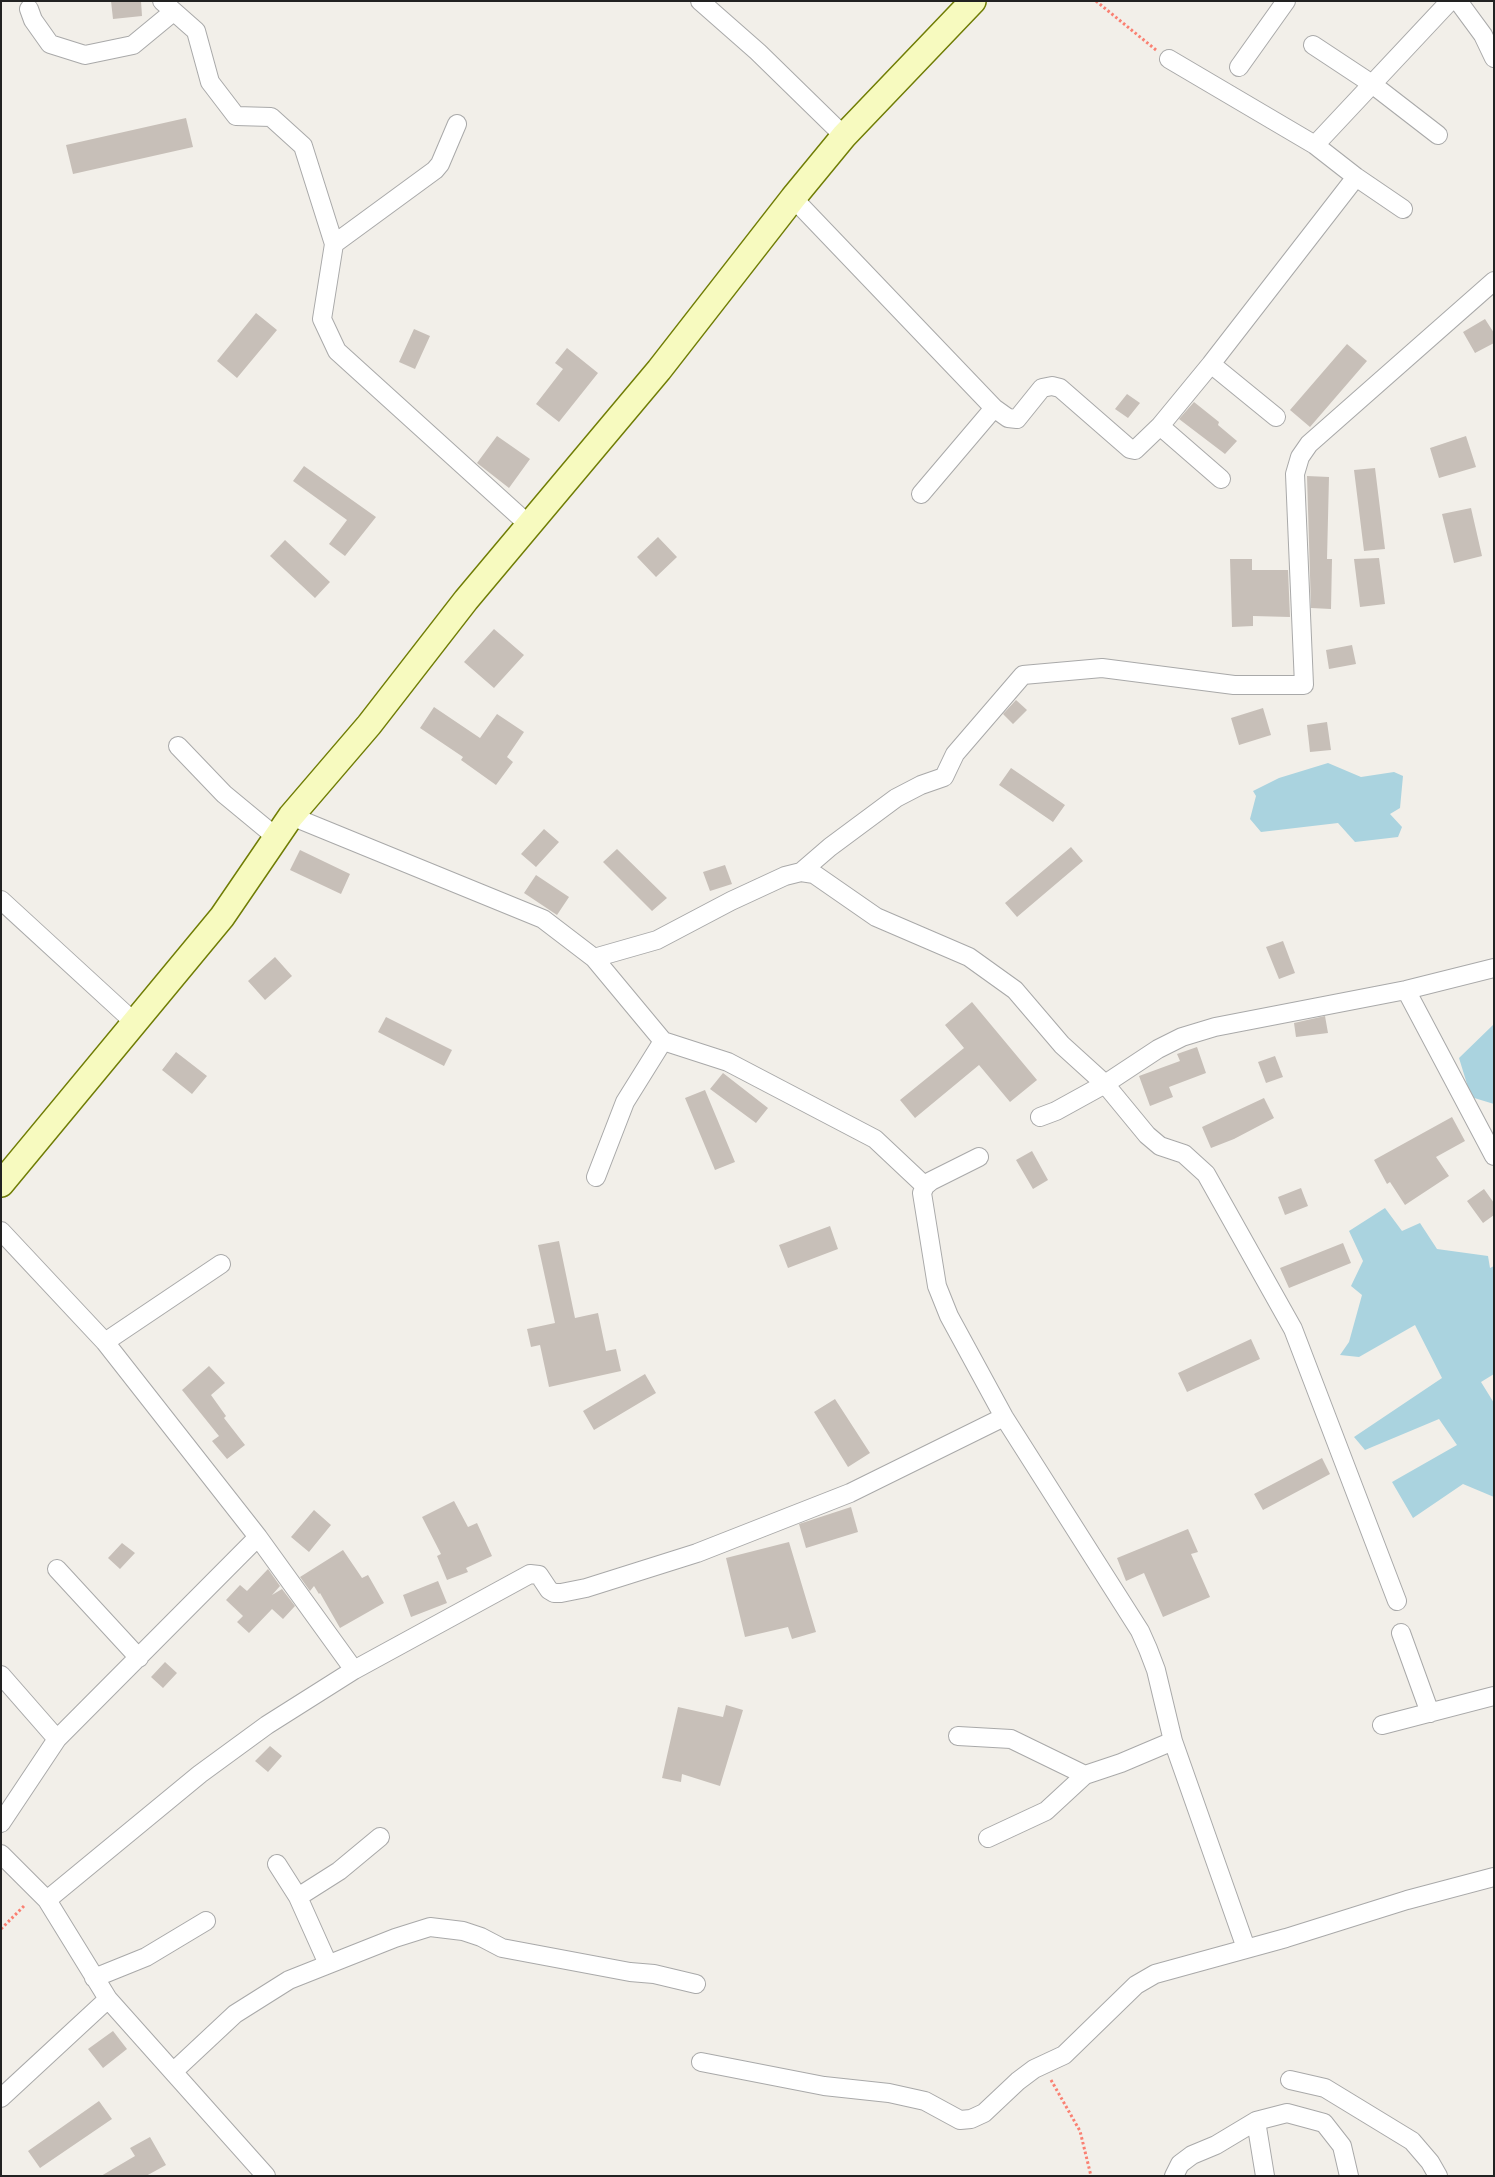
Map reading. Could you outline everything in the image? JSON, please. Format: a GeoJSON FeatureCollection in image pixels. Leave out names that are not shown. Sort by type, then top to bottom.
{"type":"FeatureCollection","features":[{"type":"Feature","properties":{"kind":"street"},"geometry":{"type":"LineString","coordinates":[[700,1],[758,52],[844,136]]}},
{"type":"Feature","properties":{"kind":"street"},"geometry":{"type":"LineString","coordinates":[[1,1184],[222,916],[290,816],[369,724],[466,600],[659,370],[793,198],[844,136],[973,1]]}},
{"type":"Feature","properties":{"kind":"street"},"geometry":{"type":"LineString","coordinates":[[1239,66],[1286,1]]}},
{"type":"Feature","properties":{"kind":"street"},"geometry":{"type":"LineString","coordinates":[[1315,145],[1450,1]]}},
{"type":"Feature","properties":{"kind":"street"},"geometry":{"type":"LineString","coordinates":[[1458,1],[1483,35],[1494,58]]}},
{"type":"Feature","properties":{"kind":"street"},"geometry":{"type":"LineString","coordinates":[[29,9],[33,20],[50,44],[85,54],[133,45],[168,7],[196,31],[210,82],[236,116],[271,117],[303,146],[334,244],[322,319],[337,351],[529,525]]}},
{"type":"Feature","properties":{"kind":"street"},"geometry":{"type":"LineString","coordinates":[[1312,45],[1372,84],[1438,135]]}},
{"type":"Feature","properties":{"kind":"street"},"geometry":{"type":"LineString","coordinates":[[1169,59],[1315,145],[1356,177],[1403,209]]}},
{"type":"Feature","properties":{"kind":"street"},"geometry":{"type":"LineString","coordinates":[[334,244],[435,170],[440,164],[457,124]]}},
{"type":"Feature","properties":{"kind":"street"},"geometry":{"type":"LineString","coordinates":[[793,198],[994,408],[1008,418],[1016,419],[1042,388],[1052,386],[1060,388],[1130,449],[1138,450],[1211,364],[1356,177]]}},
{"type":"Feature","properties":{"kind":"street"},"geometry":{"type":"LineString","coordinates":[[801,872],[830,847],[896,798],[944,776],[955,754],[1023,675],[1102,668],[1234,685],[1304,684],[1295,474],[1300,457],[1308,444],[1494,281]]}},
{"type":"Feature","properties":{"kind":"street"},"geometry":{"type":"LineString","coordinates":[[1211,364],[1276,417]]}},
{"type":"Feature","properties":{"kind":"street"},"geometry":{"type":"LineString","coordinates":[[921,494],[994,408]]}},
{"type":"Feature","properties":{"kind":"street"},"geometry":{"type":"LineString","coordinates":[[1160,426],[1221,479]]}},
{"type":"Feature","properties":{"kind":"street"},"geometry":{"type":"LineString","coordinates":[[178,746],[224,794],[276,837]]}},
{"type":"Feature","properties":{"kind":"street"},"geometry":{"type":"LineString","coordinates":[[290,816],[543,918],[594,958],[663,1041],[728,1062],[875,1139],[925,1186]]}},
{"type":"Feature","properties":{"kind":"street"},"geometry":{"type":"LineString","coordinates":[[594,958],[657,940],[731,901],[785,876],[801,872],[814,874],[876,917],[969,957],[1015,990],[1062,1045],[1105,1084],[1147,1135],[1160,1146],[1184,1154],[1206,1174],[1293,1329],[1397,1601]]}},
{"type":"Feature","properties":{"kind":"street"},"geometry":{"type":"LineString","coordinates":[[1,900],[135,1023]]}},
{"type":"Feature","properties":{"kind":"street"},"geometry":{"type":"LineString","coordinates":[[1040,1117],[1056,1111],[1105,1084],[1158,1049],[1182,1037],[1215,1027],[1406,990],[1494,968]]}},
{"type":"Feature","properties":{"kind":"street"},"geometry":{"type":"LineString","coordinates":[[1406,990],[1494,1156]]}},
{"type":"Feature","properties":{"kind":"street"},"geometry":{"type":"LineString","coordinates":[[596,1176],[625,1102],[663,1041]]}},
{"type":"Feature","properties":{"kind":"street"},"geometry":{"type":"LineString","coordinates":[[979,1156],[925,1186],[922,1193],[930,1249],[942,1301],[1004,1417],[1140,1632],[1156,1670],[1173,1741],[1246,1948]]}},
{"type":"Feature","properties":{"kind":"street"},"geometry":{"type":"LineString","coordinates":[[1,1230],[105,1342],[258,1537],[354,1670]]}},
{"type":"Feature","properties":{"kind":"street"},"geometry":{"type":"LineString","coordinates":[[105,1342],[221,1264]]}},
{"type":"Feature","properties":{"kind":"street"},"geometry":{"type":"LineString","coordinates":[[42,1896],[200,1774],[267,1725],[354,1670],[530,1574],[539,1575],[549,1590],[561,1593],[586,1588],[697,1553],[850,1493],[1004,1417]]}},
{"type":"Feature","properties":{"kind":"street"},"geometry":{"type":"LineString","coordinates":[[1,1823],[57,1739],[258,1537]]}},
{"type":"Feature","properties":{"kind":"street"},"geometry":{"type":"LineString","coordinates":[[57,1569],[139,1658]]}},
{"type":"Feature","properties":{"kind":"street"},"geometry":{"type":"LineString","coordinates":[[1401,1633],[1430,1713]]}},
{"type":"Feature","properties":{"kind":"street"},"geometry":{"type":"LineString","coordinates":[[1,1675],[57,1739]]}},
{"type":"Feature","properties":{"kind":"street"},"geometry":{"type":"LineString","coordinates":[[1382,1726],[1494,1696]]}},
{"type":"Feature","properties":{"kind":"street"},"geometry":{"type":"LineString","coordinates":[[958,1736],[1012,1739],[1085,1775]]}},
{"type":"Feature","properties":{"kind":"street"},"geometry":{"type":"LineString","coordinates":[[988,1838],[1046,1811],[1085,1775],[1121,1763],[1173,1741]]}},
{"type":"Feature","properties":{"kind":"street"},"geometry":{"type":"LineString","coordinates":[[298,1897],[339,1871],[380,1837]]}},
{"type":"Feature","properties":{"kind":"street"},"geometry":{"type":"LineString","coordinates":[[1,1854],[42,1896],[108,1999],[144,2042],[174,2071],[266,2176]]}},
{"type":"Feature","properties":{"kind":"street"},"geometry":{"type":"LineString","coordinates":[[277,1864],[298,1897],[328,1964]]}},
{"type":"Feature","properties":{"kind":"street"},"geometry":{"type":"LineString","coordinates":[[701,2062],[824,2086],[890,2093],[925,2101],[960,2120],[971,2120],[984,2113],[1018,2081],[1042,2065],[1056,2061],[1071,2050],[1136,1985],[1155,1974],[1286,1938],[1407,1900],[1494,1877]]}},
{"type":"Feature","properties":{"kind":"street"},"geometry":{"type":"LineString","coordinates":[[94,1978],[146,1957],[206,1921]]}},
{"type":"Feature","properties":{"kind":"street"},"geometry":{"type":"LineString","coordinates":[[174,2071],[235,2014],[289,1980],[395,1938],[430,1928],[463,1931],[481,1937],[502,1948],[630,1972],[654,1974],[696,1984]]}},
{"type":"Feature","properties":{"kind":"street"},"geometry":{"type":"LineString","coordinates":[[1,2098],[108,1999]]}},
{"type":"Feature","properties":{"kind":"street"},"geometry":{"type":"LineString","coordinates":[[1290,2080],[1325,2088],[1412,2142],[1430,2162],[1438,2176]]}},
{"type":"Feature","properties":{"kind":"street"},"geometry":{"type":"LineString","coordinates":[[1174,2176],[1180,2164],[1192,2155],[1216,2145],[1256,2121],[1287,2113],[1324,2123],[1342,2146],[1349,2176]]}},
{"type":"Feature","properties":{"kind":"street"},"geometry":{"type":"LineString","coordinates":[[1256,2121],[1265,2176]]}},
{"type":"Feature","properties":{"kind":"path"},"geometry":{"type":"LineString","coordinates":[[1096,1],[1169,59]]}},
{"type":"Feature","properties":{"kind":"path"},"geometry":{"type":"LineString","coordinates":[[1,1928],[42,1896]]}},
{"type":"Feature","properties":{"kind":"path"},"geometry":{"type":"LineString","coordinates":[[1042,2065],[1080,2131],[1091,2176]]}},
{"type":"Feature","properties":{"kind":"water"},"geometry":{"type":"Polygon","coordinates":[[[1328,763],[1361,777],[1394,772],[1403,776],[1400,808],[1390,814],[1402,827],[1398,837],[1355,842],[1338,823],[1261,832],[1250,819],[1256,796],[1253,791],[1279,778],[1328,763]]]}},
{"type":"Feature","properties":{"kind":"water"},"geometry":{"type":"Polygon","coordinates":[[[1494,1024],[1494,1104],[1471,1097],[1459,1058],[1494,1024]]]}},
{"type":"Feature","properties":{"kind":"water"},"geometry":{"type":"Polygon","coordinates":[[[1385,1208],[1402,1231],[1420,1223],[1437,1249],[1488,1256],[1490,1268],[1494,1266],[1494,1374],[1481,1382],[1494,1403],[1494,1497],[1463,1484],[1413,1518],[1392,1482],[1457,1445],[1439,1419],[1365,1450],[1354,1437],[1442,1378],[1415,1325],[1359,1357],[1340,1355],[1349,1342],[1362,1295],[1351,1286],[1363,1261],[1349,1231],[1385,1208]]]}},
{"type":"Feature","properties":{"kind":"building"},"geometry":{"type":"Polygon","coordinates":[[[111,1],[141,1],[142,16],[113,19],[111,1]]]}},
{"type":"Feature","properties":{"kind":"building"},"geometry":{"type":"Polygon","coordinates":[[[186,118],[193,147],[73,174],[66,145],[186,118]]]}},
{"type":"Feature","properties":{"kind":"building"},"geometry":{"type":"Polygon","coordinates":[[[256,313],[277,330],[237,378],[217,361],[256,313]]]}},
{"type":"Feature","properties":{"kind":"building"},"geometry":{"type":"Polygon","coordinates":[[[1485,319],[1494,333],[1494,343],[1475,353],[1463,332],[1485,319]]]}},
{"type":"Feature","properties":{"kind":"building"},"geometry":{"type":"Polygon","coordinates":[[[414,329],[430,336],[415,369],[399,362],[414,329]]]}},
{"type":"Feature","properties":{"kind":"building"},"geometry":{"type":"Polygon","coordinates":[[[1347,344],[1367,361],[1310,427],[1290,410],[1347,344]]]}},
{"type":"Feature","properties":{"kind":"building"},"geometry":{"type":"Polygon","coordinates":[[[567,348],[598,373],[559,422],[536,404],[563,369],[555,363],[567,348]]]}},
{"type":"Feature","properties":{"kind":"building"},"geometry":{"type":"Polygon","coordinates":[[[1127,394],[1140,403],[1128,418],[1115,409],[1127,394]]]}},
{"type":"Feature","properties":{"kind":"building"},"geometry":{"type":"Polygon","coordinates":[[[1194,402],[1219,422],[1218,425],[1237,441],[1225,454],[1179,419],[1194,402]]]}},
{"type":"Feature","properties":{"kind":"building"},"geometry":{"type":"Polygon","coordinates":[[[497,436],[530,459],[509,488],[477,463],[497,436]]]}},
{"type":"Feature","properties":{"kind":"building"},"geometry":{"type":"Polygon","coordinates":[[[1466,436],[1476,467],[1439,478],[1430,448],[1466,436]]]}},
{"type":"Feature","properties":{"kind":"building"},"geometry":{"type":"Polygon","coordinates":[[[304,466],[376,517],[345,556],[329,544],[347,520],[293,481],[304,466]]]}},
{"type":"Feature","properties":{"kind":"building"},"geometry":{"type":"Polygon","coordinates":[[[1375,468],[1385,549],[1364,551],[1354,470],[1375,468]]]}},
{"type":"Feature","properties":{"kind":"building"},"geometry":{"type":"Polygon","coordinates":[[[1307,476],[1329,477],[1327,559],[1332,559],[1331,609],[1311,608],[1307,476]]]}},
{"type":"Feature","properties":{"kind":"building"},"geometry":{"type":"Polygon","coordinates":[[[1471,508],[1482,556],[1454,563],[1442,514],[1471,508]]]}},
{"type":"Feature","properties":{"kind":"building"},"geometry":{"type":"Polygon","coordinates":[[[658,537],[677,557],[656,577],[637,557],[658,537]]]}},
{"type":"Feature","properties":{"kind":"building"},"geometry":{"type":"Polygon","coordinates":[[[285,540],[330,582],[315,598],[270,556],[285,540]]]}},
{"type":"Feature","properties":{"kind":"building"},"geometry":{"type":"Polygon","coordinates":[[[1379,558],[1385,604],[1360,607],[1354,559],[1379,558]]]}},
{"type":"Feature","properties":{"kind":"building"},"geometry":{"type":"Polygon","coordinates":[[[1230,559],[1252,559],[1252,570],[1288,570],[1290,617],[1253,616],[1253,626],[1232,627],[1230,559]]]}},
{"type":"Feature","properties":{"kind":"building"},"geometry":{"type":"Polygon","coordinates":[[[494,629],[524,655],[494,688],[464,662],[494,629]]]}},
{"type":"Feature","properties":{"kind":"building"},"geometry":{"type":"Polygon","coordinates":[[[1352,645],[1356,664],[1329,669],[1326,650],[1352,645]]]}},
{"type":"Feature","properties":{"kind":"building"},"geometry":{"type":"Polygon","coordinates":[[[1016,700],[1027,710],[1013,724],[1003,714],[1016,700]]]}},
{"type":"Feature","properties":{"kind":"building"},"geometry":{"type":"Polygon","coordinates":[[[434,707],[480,738],[497,714],[524,732],[507,757],[513,762],[496,785],[461,760],[463,757],[420,728],[434,707]]]}},
{"type":"Feature","properties":{"kind":"building"},"geometry":{"type":"Polygon","coordinates":[[[1263,708],[1271,735],[1239,745],[1231,718],[1263,708]]]}},
{"type":"Feature","properties":{"kind":"building"},"geometry":{"type":"Polygon","coordinates":[[[1327,722],[1331,750],[1310,752],[1307,725],[1327,722]]]}},
{"type":"Feature","properties":{"kind":"building"},"geometry":{"type":"Polygon","coordinates":[[[1011,768],[1065,805],[1053,822],[999,785],[1011,768]]]}},
{"type":"Feature","properties":{"kind":"building"},"geometry":{"type":"Polygon","coordinates":[[[544,829],[559,842],[536,867],[521,854],[544,829]]]}},
{"type":"Feature","properties":{"kind":"building"},"geometry":{"type":"Polygon","coordinates":[[[1071,847],[1083,861],[1017,917],[1005,903],[1071,847]]]}},
{"type":"Feature","properties":{"kind":"building"},"geometry":{"type":"Polygon","coordinates":[[[617,849],[667,898],[652,911],[603,862],[617,849]]]}},
{"type":"Feature","properties":{"kind":"building"},"geometry":{"type":"Polygon","coordinates":[[[300,850],[350,874],[341,894],[290,870],[300,850]]]}},
{"type":"Feature","properties":{"kind":"building"},"geometry":{"type":"Polygon","coordinates":[[[725,865],[732,884],[710,891],[703,872],[725,865]]]}},
{"type":"Feature","properties":{"kind":"building"},"geometry":{"type":"Polygon","coordinates":[[[536,875],[569,897],[557,915],[524,893],[536,875]]]}},
{"type":"Feature","properties":{"kind":"building"},"geometry":{"type":"Polygon","coordinates":[[[1283,941],[1295,973],[1279,979],[1266,947],[1283,941]]]}},
{"type":"Feature","properties":{"kind":"building"},"geometry":{"type":"Polygon","coordinates":[[[275,957],[292,976],[265,1000],[248,981],[275,957]]]}},
{"type":"Feature","properties":{"kind":"building"},"geometry":{"type":"Polygon","coordinates":[[[972,1002],[1037,1080],[1010,1102],[979,1065],[915,1118],[900,1100],[964,1048],[945,1025],[972,1002]]]}},
{"type":"Feature","properties":{"kind":"building"},"geometry":{"type":"Polygon","coordinates":[[[1325,1016],[1328,1033],[1296,1037],[1294,1023],[1325,1016]]]}},
{"type":"Feature","properties":{"kind":"building"},"geometry":{"type":"Polygon","coordinates":[[[386,1017],[452,1050],[444,1066],[378,1032],[386,1017]]]}},
{"type":"Feature","properties":{"kind":"building"},"geometry":{"type":"Polygon","coordinates":[[[1197,1047],[1206,1073],[1169,1087],[1173,1097],[1150,1106],[1139,1076],[1180,1061],[1177,1054],[1197,1047]]]}},
{"type":"Feature","properties":{"kind":"building"},"geometry":{"type":"Polygon","coordinates":[[[176,1052],[207,1076],[192,1094],[162,1070],[176,1052]]]}},
{"type":"Feature","properties":{"kind":"building"},"geometry":{"type":"Polygon","coordinates":[[[1275,1056],[1283,1077],[1266,1083],[1258,1062],[1275,1056]]]}},
{"type":"Feature","properties":{"kind":"building"},"geometry":{"type":"Polygon","coordinates":[[[723,1073],[768,1108],[756,1123],[710,1089],[723,1073]]]}},
{"type":"Feature","properties":{"kind":"building"},"geometry":{"type":"Polygon","coordinates":[[[705,1090],[735,1162],[715,1170],[685,1098],[705,1090]]]}},
{"type":"Feature","properties":{"kind":"building"},"geometry":{"type":"Polygon","coordinates":[[[1264,1098],[1274,1118],[1234,1139],[1211,1148],[1202,1127],[1264,1098]]]}},
{"type":"Feature","properties":{"kind":"building"},"geometry":{"type":"Polygon","coordinates":[[[1452,1117],[1465,1141],[1436,1157],[1449,1176],[1405,1205],[1390,1182],[1387,1184],[1374,1160],[1452,1117]]]}},
{"type":"Feature","properties":{"kind":"building"},"geometry":{"type":"Polygon","coordinates":[[[1032,1151],[1048,1180],[1033,1189],[1016,1160],[1032,1151]]]}},
{"type":"Feature","properties":{"kind":"building"},"geometry":{"type":"Polygon","coordinates":[[[1301,1188],[1308,1206],[1285,1215],[1278,1197],[1301,1188]]]}},
{"type":"Feature","properties":{"kind":"building"},"geometry":{"type":"Polygon","coordinates":[[[1484,1189],[1494,1203],[1494,1215],[1483,1223],[1467,1201],[1484,1189]]]}},
{"type":"Feature","properties":{"kind":"building"},"geometry":{"type":"Polygon","coordinates":[[[830,1226],[838,1249],[788,1268],[779,1245],[830,1226]]]}},
{"type":"Feature","properties":{"kind":"building"},"geometry":{"type":"Polygon","coordinates":[[[559,1241],[575,1318],[598,1313],[606,1351],[616,1349],[621,1371],[549,1387],[540,1345],[531,1347],[527,1329],[555,1323],[538,1245],[559,1241]]]}},
{"type":"Feature","properties":{"kind":"building"},"geometry":{"type":"Polygon","coordinates":[[[1343,1243],[1351,1263],[1289,1288],[1280,1268],[1343,1243]]]}},
{"type":"Feature","properties":{"kind":"building"},"geometry":{"type":"Polygon","coordinates":[[[1251,1339],[1260,1359],[1187,1392],[1178,1373],[1251,1339]]]}},
{"type":"Feature","properties":{"kind":"building"},"geometry":{"type":"Polygon","coordinates":[[[209,1366],[225,1383],[211,1395],[226,1416],[224,1418],[245,1445],[227,1459],[212,1441],[219,1436],[182,1390],[209,1366]]]}},
{"type":"Feature","properties":{"kind":"building"},"geometry":{"type":"Polygon","coordinates":[[[645,1374],[656,1393],[594,1430],[583,1411],[645,1374]]]}},
{"type":"Feature","properties":{"kind":"building"},"geometry":{"type":"Polygon","coordinates":[[[835,1399],[870,1453],[848,1467],[814,1412],[835,1399]]]}},
{"type":"Feature","properties":{"kind":"building"},"geometry":{"type":"Polygon","coordinates":[[[1322,1458],[1330,1474],[1263,1510],[1254,1494],[1322,1458]]]}},
{"type":"Feature","properties":{"kind":"building"},"geometry":{"type":"Polygon","coordinates":[[[454,1501],[468,1527],[477,1523],[492,1556],[466,1568],[468,1572],[447,1580],[437,1556],[441,1554],[422,1517],[454,1501]]]}},
{"type":"Feature","properties":{"kind":"building"},"geometry":{"type":"Polygon","coordinates":[[[851,1507],[858,1532],[806,1548],[799,1524],[851,1507]]]}},
{"type":"Feature","properties":{"kind":"building"},"geometry":{"type":"Polygon","coordinates":[[[314,1510],[331,1525],[309,1552],[291,1537],[314,1510]]]}},
{"type":"Feature","properties":{"kind":"building"},"geometry":{"type":"Polygon","coordinates":[[[1188,1529],[1198,1552],[1191,1554],[1210,1597],[1163,1617],[1144,1573],[1126,1581],[1117,1558],[1188,1529]]]}},
{"type":"Feature","properties":{"kind":"building"},"geometry":{"type":"Polygon","coordinates":[[[789,1542],[816,1632],[792,1639],[788,1627],[745,1637],[726,1558],[789,1542]]]}},
{"type":"Feature","properties":{"kind":"building"},"geometry":{"type":"Polygon","coordinates":[[[122,1543],[135,1553],[120,1569],[108,1558],[122,1543]]]}},
{"type":"Feature","properties":{"kind":"building"},"geometry":{"type":"Polygon","coordinates":[[[343,1550],[362,1578],[368,1575],[384,1603],[340,1628],[320,1593],[314,1586],[310,1591],[300,1577],[343,1550]]]}},
{"type":"Feature","properties":{"kind":"building"},"geometry":{"type":"Polygon","coordinates":[[[268,1569],[280,1586],[272,1595],[282,1589],[295,1606],[283,1619],[272,1609],[249,1633],[237,1622],[243,1616],[226,1600],[240,1585],[247,1591],[268,1569]]]}},
{"type":"Feature","properties":{"kind":"building"},"geometry":{"type":"Polygon","coordinates":[[[438,1581],[447,1603],[411,1617],[403,1595],[438,1581]]]}},
{"type":"Feature","properties":{"kind":"building"},"geometry":{"type":"Polygon","coordinates":[[[165,1662],[177,1673],[163,1688],[151,1677],[165,1662]]]}},
{"type":"Feature","properties":{"kind":"building"},"geometry":{"type":"Polygon","coordinates":[[[726,1705],[743,1710],[720,1786],[682,1774],[681,1782],[662,1778],[678,1707],[723,1717],[726,1705]]]}},
{"type":"Feature","properties":{"kind":"building"},"geometry":{"type":"Polygon","coordinates":[[[270,1746],[282,1756],[268,1772],[255,1761],[270,1746]]]}},
{"type":"Feature","properties":{"kind":"building"},"geometry":{"type":"Polygon","coordinates":[[[113,2031],[127,2049],[103,2068],[88,2049],[113,2031]]]}},
{"type":"Feature","properties":{"kind":"building"},"geometry":{"type":"Polygon","coordinates":[[[99,2101],[112,2119],[40,2168],[28,2151],[99,2101]]]}},
{"type":"Feature","properties":{"kind":"building"},"geometry":{"type":"Polygon","coordinates":[[[150,2137],[166,2165],[146,2176],[101,2176],[135,2156],[130,2148],[150,2137]]]}}]}
